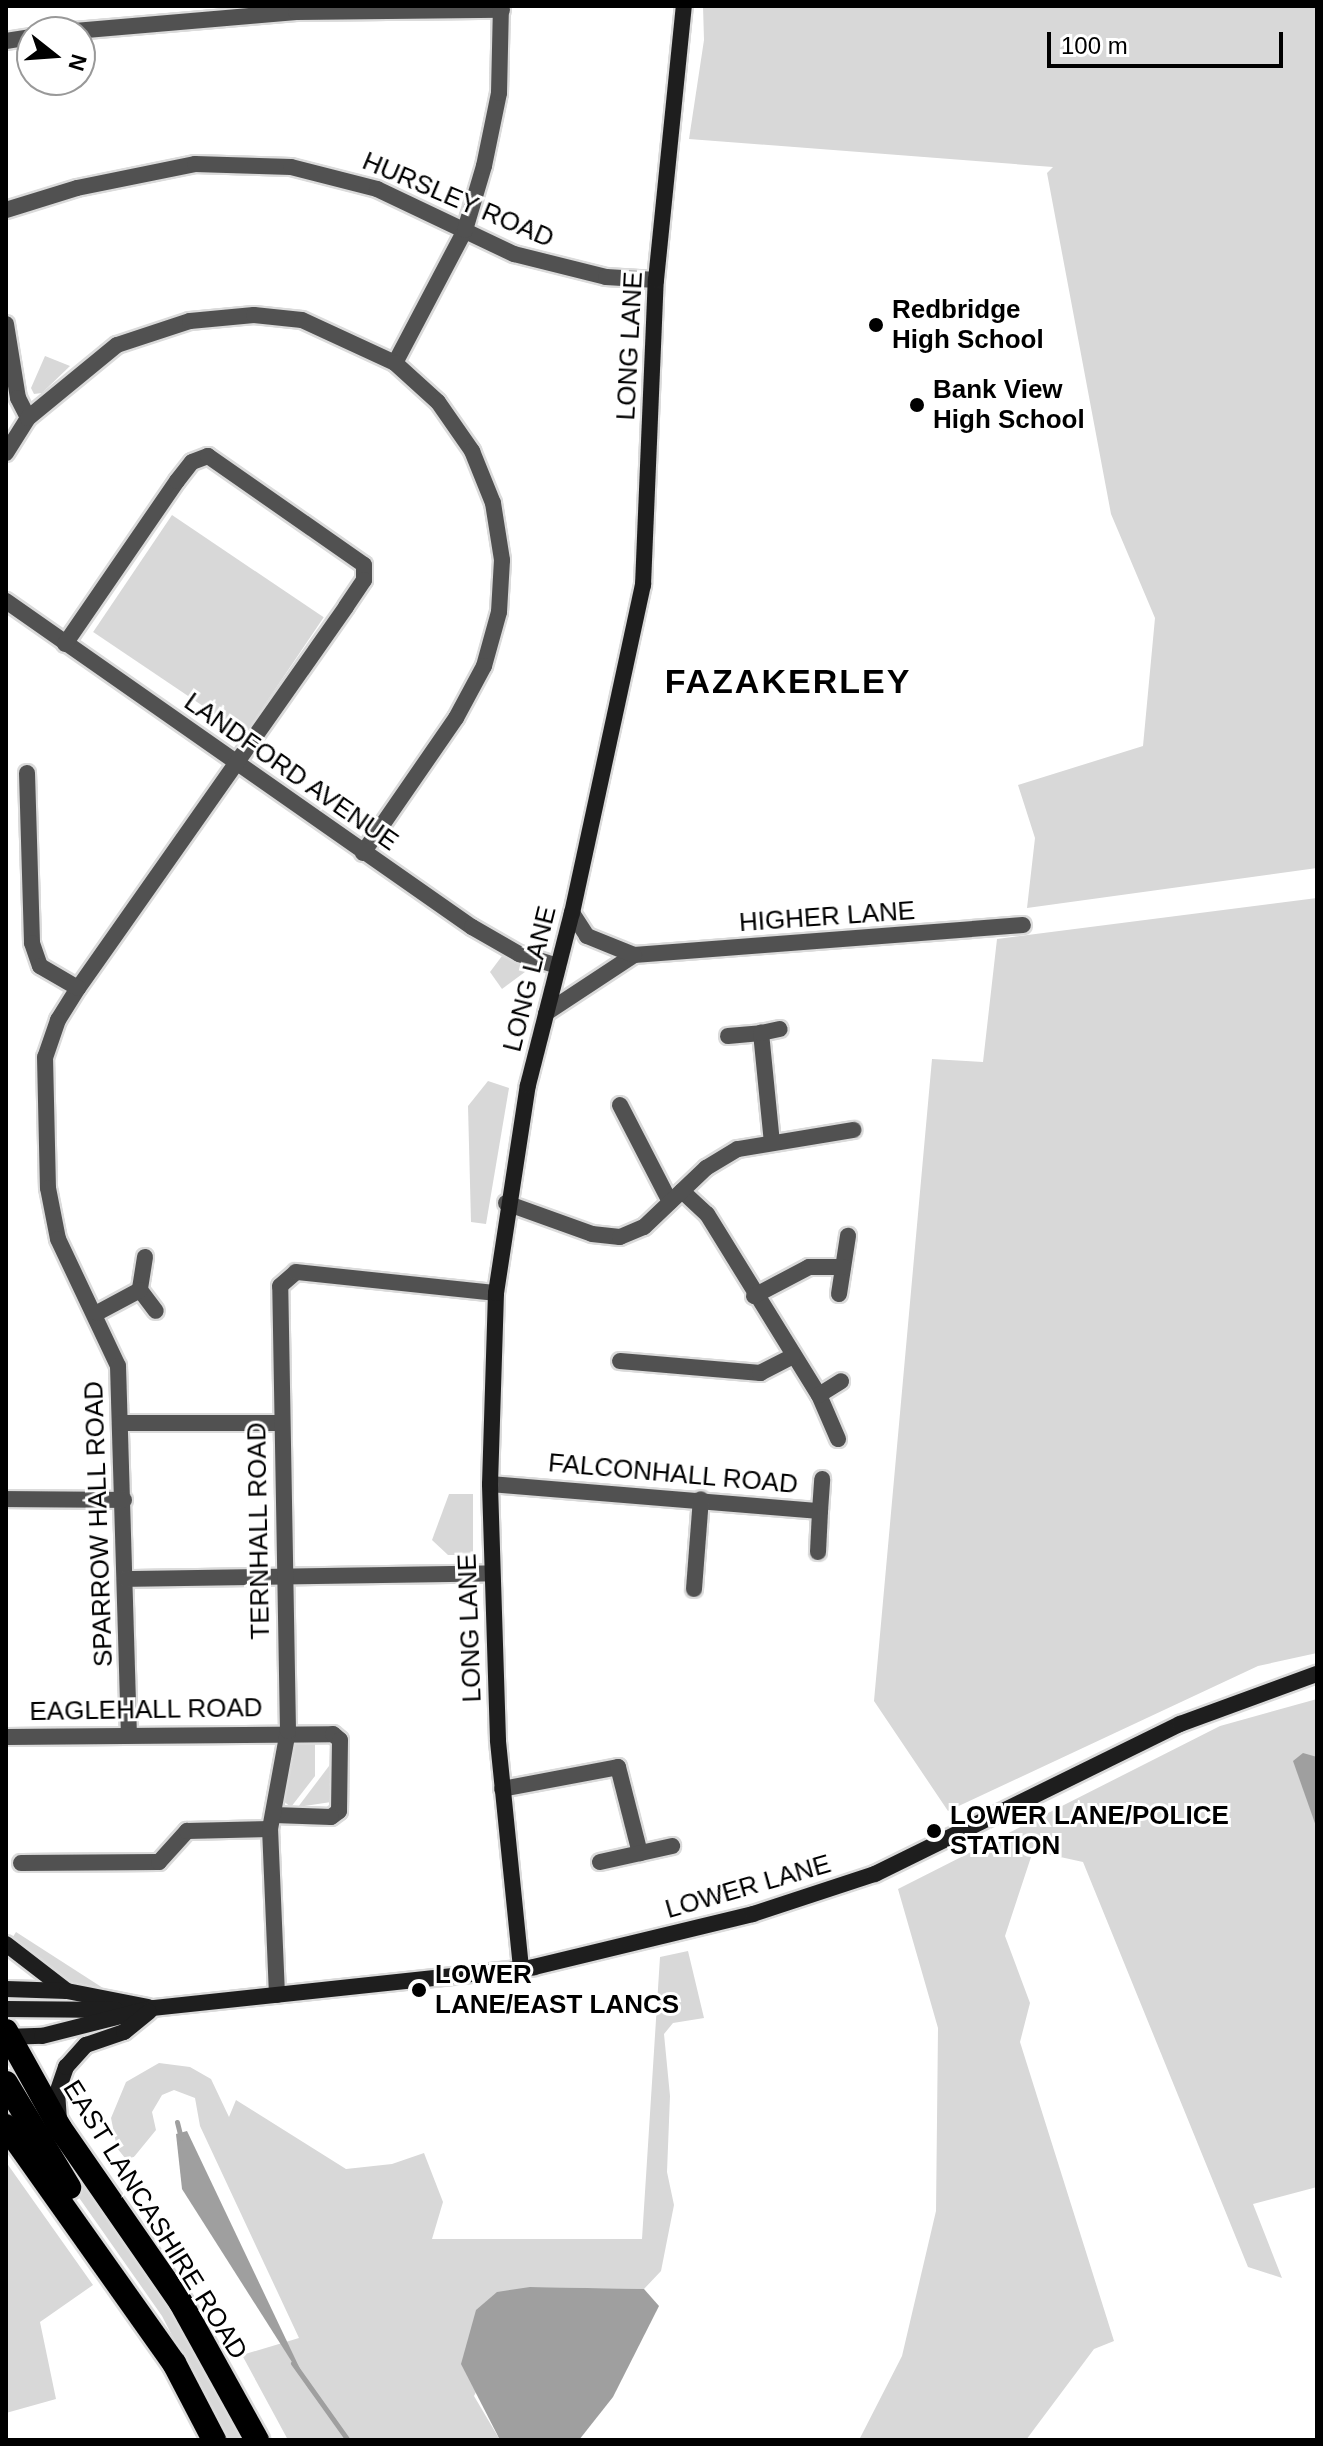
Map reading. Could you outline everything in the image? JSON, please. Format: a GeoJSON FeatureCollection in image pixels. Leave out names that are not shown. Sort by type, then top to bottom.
{"type":"FeatureCollection","features":[{"type":"Feature","properties":{"kind":"highway","name":"EAST LANCASHIRE ROAD"},"geometry":{"type":"LineString","coordinates":[[7,2035],[60,2128],[181,2303],[257,2440]]}},
{"type":"Feature","properties":{"kind":"highway"},"geometry":{"type":"LineString","coordinates":[[6,2083],[56,2170],[152,2306],[174,2363],[214,2440]]}},
{"type":"Feature","properties":{"kind":"highway"},"geometry":{"type":"LineString","coordinates":[[6,2126],[174,2363]]}},
{"type":"Feature","properties":{"kind":"street","name":"LONG LANE"},"geometry":{"type":"LineString","coordinates":[[521,1968],[502,1789],[491,1573],[490,1484],[496,1293],[506,1203],[643,585],[656,280],[684,6]]}},
{"type":"Feature","properties":{"kind":"street"},"geometry":{"type":"LineString","coordinates":[[96,29],[296,12],[501,8],[499,93],[465,230],[395,363]]}},
{"type":"Feature","properties":{"kind":"street","name":"HURSLEY ROAD"},"geometry":{"type":"LineString","coordinates":[[6,210],[77,188],[195,164],[242,163],[336,175],[419,206],[514,254],[564,269],[656,280]]}},
{"type":"Feature","properties":{"kind":"street"},"geometry":{"type":"LineString","coordinates":[[6,453],[28,418],[117,345],[190,321],[254,315],[302,320],[395,363],[438,402],[472,451],[493,503],[502,560],[499,612],[484,666],[456,718],[363,853]]}},
{"type":"Feature","properties":{"kind":"street"},"geometry":{"type":"LineString","coordinates":[[6,324],[18,398],[28,418]]}},
{"type":"Feature","properties":{"kind":"street","name":"SPARROW HALL ROAD"},"geometry":{"type":"LineString","coordinates":[[65,644],[177,481],[192,462],[208,456],[342,546],[364,565],[364,580],[78,988],[58,1020],[45,1057],[48,1188],[58,1239],[97,1313],[118,1366],[129,1732]]}},
{"type":"Feature","properties":{"kind":"street","name":"LANDFORD AVENUE"},"geometry":{"type":"LineString","coordinates":[[6,601],[472,927],[519,954],[558,966]]}},
{"type":"Feature","properties":{"kind":"street"},"geometry":{"type":"LineString","coordinates":[[27,773],[32,943],[40,966],[78,988]]}},
{"type":"Feature","properties":{"kind":"street","name":"HIGHER LANE"},"geometry":{"type":"LineString","coordinates":[[572,913],[587,936],[634,955],[1023,925]]}},
{"type":"Feature","properties":{"kind":"street","name":"HIGHER LANE"},"geometry":{"type":"LineString","coordinates":[[546,1013],[634,955]]}},
{"type":"Feature","properties":{"kind":"street"},"geometry":{"type":"LineString","coordinates":[[728,1036],[780,1029]]}},
{"type":"Feature","properties":{"kind":"street"},"geometry":{"type":"LineString","coordinates":[[761,1033],[772,1143]]}},
{"type":"Feature","properties":{"kind":"street"},"geometry":{"type":"LineString","coordinates":[[620,1105],[676,1196],[707,1214],[754,1296],[819,1395],[838,1439]]}},
{"type":"Feature","properties":{"kind":"street"},"geometry":{"type":"LineString","coordinates":[[506,1203],[592,1234],[620,1237],[644,1227],[676,1196],[738,1149],[853,1130]]}},
{"type":"Feature","properties":{"kind":"street"},"geometry":{"type":"LineString","coordinates":[[839,1294],[848,1236]]}},
{"type":"Feature","properties":{"kind":"street"},"geometry":{"type":"LineString","coordinates":[[145,1257],[140,1290],[156,1311]]}},
{"type":"Feature","properties":{"kind":"street"},"geometry":{"type":"LineString","coordinates":[[754,1296],[809,1267],[843,1267]]}},
{"type":"Feature","properties":{"kind":"street","name":"TERNHALL ROAD"},"geometry":{"type":"LineString","coordinates":[[277,1995],[272,1822],[288,1731],[280,1286],[296,1272],[496,1293]]}},
{"type":"Feature","properties":{"kind":"street"},"geometry":{"type":"LineString","coordinates":[[97,1313],[140,1290]]}},
{"type":"Feature","properties":{"kind":"street"},"geometry":{"type":"LineString","coordinates":[[620,1361],[760,1373],[793,1356]]}},
{"type":"Feature","properties":{"kind":"street"},"geometry":{"type":"LineString","coordinates":[[819,1395],[841,1381]]}},
{"type":"Feature","properties":{"kind":"street"},"geometry":{"type":"LineString","coordinates":[[121,1423],[282,1423]]}},
{"type":"Feature","properties":{"kind":"street","name":"FALCONHALL ROAD"},"geometry":{"type":"LineString","coordinates":[[490,1484],[820,1511],[822,1479]]}},
{"type":"Feature","properties":{"kind":"street"},"geometry":{"type":"LineString","coordinates":[[6,1499],[124,1500]]}},
{"type":"Feature","properties":{"kind":"street"},"geometry":{"type":"LineString","coordinates":[[694,1589],[701,1499]]}},
{"type":"Feature","properties":{"kind":"street"},"geometry":{"type":"LineString","coordinates":[[818,1552],[820,1511]]}},
{"type":"Feature","properties":{"kind":"street"},"geometry":{"type":"LineString","coordinates":[[126,1579],[491,1573]]}},
{"type":"Feature","properties":{"kind":"street","name":"LOWER LANE"},"geometry":{"type":"LineString","coordinates":[[7,2035],[42,2036],[153,2008],[521,1968],[614,1951],[753,1914],[875,1874],[1180,1724],[1317,1674]]}},
{"type":"Feature","properties":{"kind":"street","name":"EAGLEHALL ROAD"},"geometry":{"type":"LineString","coordinates":[[6,1737],[129,1732],[288,1731],[333,1734],[340,1740],[339,1811],[331,1817],[272,1822]]}},
{"type":"Feature","properties":{"kind":"street"},"geometry":{"type":"LineString","coordinates":[[502,1789],[618,1767],[640,1853]]}},
{"type":"Feature","properties":{"kind":"street"},"geometry":{"type":"LineString","coordinates":[[21,1863],[159,1862],[187,1831],[272,1822]]}},
{"type":"Feature","properties":{"kind":"street"},"geometry":{"type":"LineString","coordinates":[[600,1862],[672,1846]]}},
{"type":"Feature","properties":{"kind":"street"},"geometry":{"type":"LineString","coordinates":[[6,1944],[67,1991]]}},
{"type":"Feature","properties":{"kind":"street","name":"LOWER LANE"},"geometry":{"type":"LineString","coordinates":[[6,1989],[67,1991],[153,2008]]}},
{"type":"Feature","properties":{"kind":"street"},"geometry":{"type":"LineString","coordinates":[[6,2009],[48,2014],[153,2008]]}},
{"type":"Feature","properties":{"kind":"street"},"geometry":{"type":"LineString","coordinates":[[60,2128],[57,2093],[66,2067],[86,2045],[124,2032],[153,2008]]}},
{"type":"Feature","properties":{"kind":"shaded area"},"geometry":{"type":"Polygon","coordinates":[[[703,6],[1317,6],[1317,868],[1027,908],[1035,838],[1018,785],[1143,746],[1155,618],[1111,514],[1047,173],[1053,167],[689,139],[704,40],[703,6]]]}},
{"type":"Feature","properties":{"kind":"shaded area"},"geometry":{"type":"Polygon","coordinates":[[[45,356],[70,366],[42,393],[34,394],[31,388],[45,356]]]}},
{"type":"Feature","properties":{"kind":"shaded area"},"geometry":{"type":"Polygon","coordinates":[[[172,515],[324,617],[245,734],[93,632],[172,515]]]}},
{"type":"Feature","properties":{"kind":"shaded area"},"geometry":{"type":"Polygon","coordinates":[[[1317,898],[1317,1653],[1258,1666],[948,1811],[874,1701],[932,1059],[983,1062],[997,939],[1317,898]]]}},
{"type":"Feature","properties":{"kind":"shaded area"},"geometry":{"type":"Polygon","coordinates":[[[502,956],[529,969],[502,989],[490,972],[502,956]]]}},
{"type":"Feature","properties":{"kind":"shaded area"},"geometry":{"type":"Polygon","coordinates":[[[488,1081],[509,1088],[486,1224],[471,1222],[468,1106],[488,1081]]]}},
{"type":"Feature","properties":{"kind":"shaded area"},"geometry":{"type":"Polygon","coordinates":[[[449,1494],[473,1494],[473,1555],[448,1555],[432,1540],[449,1494]]]}},
{"type":"Feature","properties":{"kind":"shaded area"},"geometry":{"type":"Polygon","coordinates":[[[1317,1699],[1317,2187],[1253,2204],[1282,2278],[1248,2267],[1083,1862],[1033,1851],[1005,1936],[1030,2003],[1020,2042],[1114,2341],[1094,2349],[1026,2440],[859,2440],[902,2356],[936,2211],[938,2028],[898,1889],[1220,1726],[1317,1699]]]}},
{"type":"Feature","properties":{"kind":"shaded area"},"geometry":{"type":"Polygon","coordinates":[[[296,1741],[315,1742],[315,1776],[291,1807],[283,1801],[296,1741]]]}},
{"type":"Feature","properties":{"kind":"shaded area"},"geometry":{"type":"Polygon","coordinates":[[[1303,1753],[1317,1757],[1317,1829],[1293,1761],[1303,1753]]]}},
{"type":"Feature","properties":{"kind":"shaded area"},"geometry":{"type":"Polygon","coordinates":[[[332,1762],[331,1802],[298,1807],[332,1762]]]}},
{"type":"Feature","properties":{"kind":"shaded area"},"geometry":{"type":"Polygon","coordinates":[[[16,1932],[103,1988],[67,1981],[11,1940],[16,1932]]]}},
{"type":"Feature","properties":{"kind":"shaded area"},"geometry":{"type":"Polygon","coordinates":[[[688,1951],[704,2018],[673,2023],[664,2034],[670,2096],[667,2172],[674,2205],[661,2271],[644,2289],[530,2287],[474,2396],[500,2440],[288,2440],[242,2355],[299,2338],[200,2126],[195,2098],[174,2090],[162,2095],[152,2112],[156,2130],[129,2163],[117,2148],[111,2118],[126,2082],[159,2063],[190,2067],[211,2079],[229,2117],[236,2100],[346,2169],[392,2164],[424,2153],[443,2202],[432,2239],[642,2239],[660,1957],[688,1951]]]}},
{"type":"Feature","properties":{"kind":"shaded area"},"geometry":{"type":"Polygon","coordinates":[[[187,2131],[311,2392],[182,2189],[176,2134],[187,2131]]]}},
{"type":"Feature","properties":{"kind":"shaded area"},"geometry":{"type":"Polygon","coordinates":[[[65,2153],[159,2289],[249,2440],[226,2440],[162,2316],[61,2172],[60,2155],[65,2153]]]}},
{"type":"Feature","properties":{"kind":"shaded area"},"geometry":{"type":"Polygon","coordinates":[[[6,2162],[93,2285],[40,2322],[56,2399],[6,2413],[6,2162]]]}},
{"type":"Feature","properties":{"kind":"shaded area"},"geometry":{"type":"Polygon","coordinates":[[[530,2287],[644,2289],[659,2306],[613,2397],[579,2440],[500,2440],[461,2364],[476,2310],[497,2292],[530,2287]]]}},
{"type":"Feature","properties":{"kind":"waterway"},"geometry":{"type":"LineString","coordinates":[[177,2122],[181,2138]]}},
{"type":"Feature","properties":{"kind":"waterway"},"geometry":{"type":"LineString","coordinates":[[293,2363],[348,2440]]}},
{"type":"Feature","properties":{"kind":"place","name":"Redbridge High School"},"geometry":{"type":"Point","coordinates":[876,325]}},
{"type":"Feature","properties":{"kind":"place","name":"Bank View High School"},"geometry":{"type":"Point","coordinates":[917,405]}},
{"type":"Feature","properties":{"kind":"place","name":"LOWER LANE/POLICE STATION"},"geometry":{"type":"Point","coordinates":[934,1831]}},
{"type":"Feature","properties":{"kind":"place","name":"LOWER LANE/EAST LANCS"},"geometry":{"type":"Point","coordinates":[419,1990]}},
{"type":"Feature","properties":{"kind":"district","name":"FAZAKERLEY"},"geometry":{"type":"Point","coordinates":[788,682]}}]}
